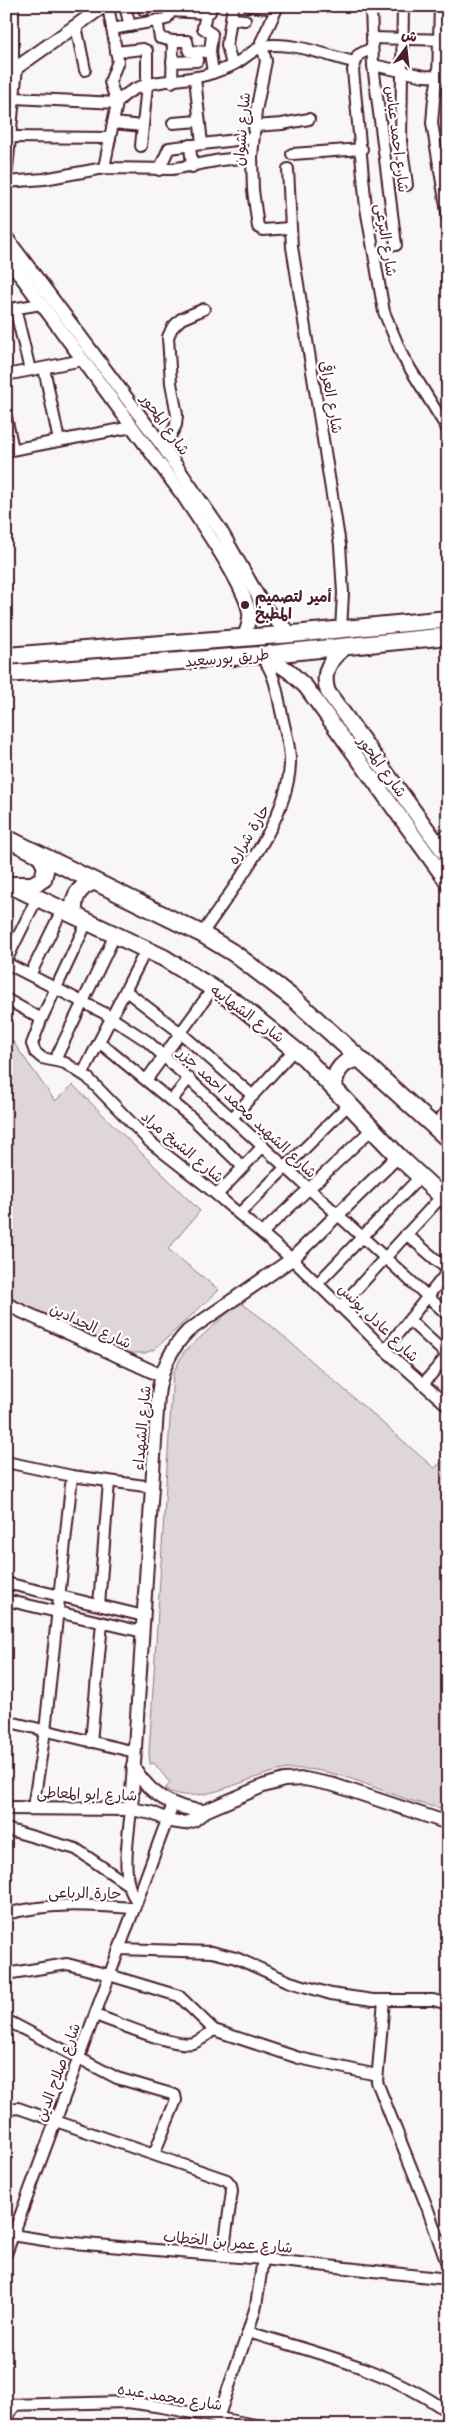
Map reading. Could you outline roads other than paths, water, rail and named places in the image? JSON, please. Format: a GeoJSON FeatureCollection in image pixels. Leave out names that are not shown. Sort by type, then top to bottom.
{"type":"FeatureCollection","features":[{"type":"Feature","properties":{"kind":"highway","name":"طريق بورسعيد"},"geometry":{"type":"LineString","coordinates":[[6,656],[55,650],[341,630],[448,619]]}},
{"type":"Feature","properties":{"kind":"highway","name":"طريق بورسعيد"},"geometry":{"type":"LineString","coordinates":[[6,674],[262,655],[448,636]]}},
{"type":"Feature","properties":{"kind":"highway"},"geometry":{"type":"LineString","coordinates":[[97,648],[94,650],[92,658],[101,667]]}},
{"type":"Feature","properties":{"kind":"highway"},"geometry":{"type":"LineString","coordinates":[[55,650],[59,652],[63,661],[58,669]]}},
{"type":"Feature","properties":{"kind":"highway"},"geometry":{"type":"LineString","coordinates":[[6,838],[202,934],[235,954],[281,988],[448,1139]]}},
{"type":"Feature","properties":{"kind":"highway"},"geometry":{"type":"LineString","coordinates":[[8,884],[32,885],[41,881],[45,876],[46,866],[40,855]]}},
{"type":"Feature","properties":{"kind":"highway"},"geometry":{"type":"LineString","coordinates":[[75,916],[76,896],[81,888],[93,882]]}},
{"type":"Feature","properties":{"kind":"highway","name":"شارع الشهابيه"},"geometry":{"type":"LineString","coordinates":[[8,884],[146,950],[214,987],[262,1021],[295,1048],[398,1156],[445,1200]]}},
{"type":"Feature","properties":{"kind":"highway"},"geometry":{"type":"LineString","coordinates":[[334,1087],[335,1077],[341,1066],[351,1060],[360,1059]]}},
{"type":"Feature","properties":{"kind":"main road","name":"شارع المحور"},"geometry":{"type":"LineString","coordinates":[[346,647],[334,656],[328,664],[325,678],[328,692],[448,858]]}},
{"type":"Feature","properties":{"kind":"main road","name":"شارع المحور"},"geometry":{"type":"LineString","coordinates":[[262,655],[289,672],[306,687],[448,883]]}},
{"type":"Feature","properties":{"kind":"street"},"geometry":{"type":"LineString","coordinates":[[13,6],[12,71],[14,98],[6,180],[44,179],[104,168],[159,170],[192,167],[221,160],[252,158]]}},
{"type":"Feature","properties":{"kind":"street"},"geometry":{"type":"LineString","coordinates":[[104,168],[117,103],[110,82],[111,74],[117,64],[108,6]]}},
{"type":"Feature","properties":{"kind":"street"},"geometry":{"type":"LineString","coordinates":[[125,6],[130,26]]}},
{"type":"Feature","properties":{"kind":"street"},"geometry":{"type":"LineString","coordinates":[[232,65],[227,44],[233,19],[233,6]]}},
{"type":"Feature","properties":{"kind":"street"},"geometry":{"type":"LineString","coordinates":[[248,6],[277,8]]}},
{"type":"Feature","properties":{"kind":"street","name":"شارع احمد عباس"},"geometry":{"type":"LineString","coordinates":[[370,6],[373,65],[396,245]]}},
{"type":"Feature","properties":{"kind":"street"},"geometry":{"type":"LineString","coordinates":[[403,6],[400,141],[407,185]]}},
{"type":"Feature","properties":{"kind":"street"},"geometry":{"type":"LineString","coordinates":[[440,6],[444,40],[443,77],[433,107],[433,131],[448,218]]}},
{"type":"Feature","properties":{"kind":"street"},"geometry":{"type":"LineString","coordinates":[[12,71],[76,26],[97,8]]}},
{"type":"Feature","properties":{"kind":"street"},"geometry":{"type":"LineString","coordinates":[[112,29],[167,18],[169,8],[209,10],[203,28],[212,34],[210,52],[213,73]]}},
{"type":"Feature","properties":{"kind":"street","name":"شارع نشوان"},"geometry":{"type":"LineString","coordinates":[[277,8],[261,39],[261,46],[266,61],[254,126],[253,190],[258,227],[262,230],[290,228]]}},
{"type":"Feature","properties":{"kind":"street"},"geometry":{"type":"LineString","coordinates":[[233,19],[245,20]]}},
{"type":"Feature","properties":{"kind":"street"},"geometry":{"type":"LineString","coordinates":[[158,20],[160,38],[173,41],[187,41],[188,51],[210,52]]}},
{"type":"Feature","properties":{"kind":"street"},"geometry":{"type":"LineString","coordinates":[[76,26],[85,70]]}},
{"type":"Feature","properties":{"kind":"street"},"geometry":{"type":"LineString","coordinates":[[14,98],[117,103],[132,89],[213,73],[232,65],[261,46],[285,45],[354,62],[372,43],[403,39],[444,40]]}},
{"type":"Feature","properties":{"kind":"street"},"geometry":{"type":"LineString","coordinates":[[172,82],[173,41]]}},
{"type":"Feature","properties":{"kind":"street"},"geometry":{"type":"LineString","coordinates":[[116,52],[146,50],[146,85],[141,146]]}},
{"type":"Feature","properties":{"kind":"street"},"geometry":{"type":"LineString","coordinates":[[172,62],[197,60],[198,52]]}},
{"type":"Feature","properties":{"kind":"street","name":"شارع البرعى"},"geometry":{"type":"LineString","coordinates":[[354,62],[353,70],[362,149],[366,208],[384,312],[404,357],[448,430]]}},
{"type":"Feature","properties":{"kind":"street"},"geometry":{"type":"LineString","coordinates":[[373,65],[443,77]]}},
{"type":"Feature","properties":{"kind":"street"},"geometry":{"type":"LineString","coordinates":[[194,78],[202,144]]}},
{"type":"Feature","properties":{"kind":"street"},"geometry":{"type":"LineString","coordinates":[[254,126],[282,124],[309,118]]}},
{"type":"Feature","properties":{"kind":"street"},"geometry":{"type":"LineString","coordinates":[[173,123],[199,121]]}},
{"type":"Feature","properties":{"kind":"street"},"geometry":{"type":"LineString","coordinates":[[113,123],[143,126]]}},
{"type":"Feature","properties":{"kind":"street"},"geometry":{"type":"LineString","coordinates":[[10,137],[110,138]]}},
{"type":"Feature","properties":{"kind":"street"},"geometry":{"type":"LineString","coordinates":[[159,170],[168,148],[253,138]]}},
{"type":"Feature","properties":{"kind":"street"},"geometry":{"type":"LineString","coordinates":[[190,145],[192,167]]}},
{"type":"Feature","properties":{"kind":"street"},"geometry":{"type":"LineString","coordinates":[[292,154],[362,149]]}},
{"type":"Feature","properties":{"kind":"street","name":"شارع العراقى"},"geometry":{"type":"LineString","coordinates":[[288,169],[290,228],[340,539],[343,581],[341,630]]}},
{"type":"Feature","properties":{"kind":"street","name":"شارع المحور"},"geometry":{"type":"LineString","coordinates":[[6,237],[164,448],[224,536],[263,605],[276,621],[293,634]]}},
{"type":"Feature","properties":{"kind":"street","name":"شارع المحور"},"geometry":{"type":"LineString","coordinates":[[8,260],[196,515],[234,579],[248,611],[248,625],[243,638]]}},
{"type":"Feature","properties":{"kind":"street"},"geometry":{"type":"LineString","coordinates":[[30,370],[11,309],[41,304]]}},
{"type":"Feature","properties":{"kind":"street"},"geometry":{"type":"LineString","coordinates":[[164,448],[176,425],[177,415],[168,337],[172,328],[181,319],[204,309]]}},
{"type":"Feature","properties":{"kind":"street"},"geometry":{"type":"LineString","coordinates":[[6,375],[83,360]]}},
{"type":"Feature","properties":{"kind":"street"},"geometry":{"type":"LineString","coordinates":[[44,368],[59,440]]}},
{"type":"Feature","properties":{"kind":"street"},"geometry":{"type":"LineString","coordinates":[[6,417],[10,450],[132,427]]}},
{"type":"Feature","properties":{"kind":"street","name":"حارة شراره"},"geometry":{"type":"LineString","coordinates":[[202,934],[269,831],[286,791],[290,762],[287,734],[276,682],[262,655]]}},
{"type":"Feature","properties":{"kind":"street"},"geometry":{"type":"LineString","coordinates":[[436,842],[448,834]]}},
{"type":"Feature","properties":{"kind":"street"},"geometry":{"type":"LineString","coordinates":[[6,962],[37,898]]}},
{"type":"Feature","properties":{"kind":"street"},"geometry":{"type":"LineString","coordinates":[[30,975],[75,916]]}},
{"type":"Feature","properties":{"kind":"street"},"geometry":{"type":"LineString","coordinates":[[6,999],[40,1020],[56,988],[75,916]]}},
{"type":"Feature","properties":{"kind":"street"},"geometry":{"type":"LineString","coordinates":[[54,1060],[115,935]]}},
{"type":"Feature","properties":{"kind":"street"},"geometry":{"type":"LineString","coordinates":[[83,1073],[146,950]]}},
{"type":"Feature","properties":{"kind":"street","name":"شارع الشهيد محمد احمد جزر"},"geometry":{"type":"LineString","coordinates":[[6,962],[112,1018],[165,1056],[448,1315]]}},
{"type":"Feature","properties":{"kind":"street"},"geometry":{"type":"LineString","coordinates":[[147,1079],[182,1034],[214,987]]}},
{"type":"Feature","properties":{"kind":"street"},"geometry":{"type":"LineString","coordinates":[[126,991],[182,1034],[253,1096]]}},
{"type":"Feature","properties":{"kind":"street","name":"شارع الشيخ مراد"},"geometry":{"type":"LineString","coordinates":[[40,1020],[33,1039],[33,1048],[42,1058],[54,1060],[83,1073],[150,1142],[292,1258]]}},
{"type":"Feature","properties":{"kind":"street"},"geometry":{"type":"LineString","coordinates":[[99,1042],[172,1100],[212,1136],[242,1168]]}},
{"type":"Feature","properties":{"kind":"street"},"geometry":{"type":"LineString","coordinates":[[232,1118],[295,1048]]}},
{"type":"Feature","properties":{"kind":"street"},"geometry":{"type":"LineString","coordinates":[[172,1100],[189,1078]]}},
{"type":"Feature","properties":{"kind":"street"},"geometry":{"type":"LineString","coordinates":[[239,1214],[349,1104]]}},
{"type":"Feature","properties":{"kind":"street"},"geometry":{"type":"LineString","coordinates":[[434,1125],[448,1110]]}},
{"type":"Feature","properties":{"kind":"street"},"geometry":{"type":"LineString","coordinates":[[262,1233],[372,1128]]}},
{"type":"Feature","properties":{"kind":"street"},"geometry":{"type":"LineString","coordinates":[[217,1195],[263,1146]]}},
{"type":"Feature","properties":{"kind":"street","name":"شارع الشهداء"},"geometry":{"type":"LineString","coordinates":[[130,1809],[158,1395],[162,1376],[172,1351],[188,1331],[292,1258],[398,1156]]}},
{"type":"Feature","properties":{"kind":"street"},"geometry":{"type":"LineString","coordinates":[[317,1284],[420,1178]]}},
{"type":"Feature","properties":{"kind":"street"},"geometry":{"type":"LineString","coordinates":[[340,1307],[406,1234],[445,1200]]}},
{"type":"Feature","properties":{"kind":"street"},"geometry":{"type":"LineString","coordinates":[[385,1350],[448,1271],[406,1234]]}},
{"type":"Feature","properties":{"kind":"street","name":"شارع عادل يونس"},"geometry":{"type":"LineString","coordinates":[[292,1258],[385,1350],[446,1402]]}},
{"type":"Feature","properties":{"kind":"street","name":"شارع الحدادين"},"geometry":{"type":"LineString","coordinates":[[6,1304],[162,1376]]}},
{"type":"Feature","properties":{"kind":"street"},"geometry":{"type":"LineString","coordinates":[[409,1320],[448,1355],[423,1384]]}},
{"type":"Feature","properties":{"kind":"street"},"geometry":{"type":"LineString","coordinates":[[6,1462],[72,1476],[152,1487]]}},
{"type":"Feature","properties":{"kind":"street"},"geometry":{"type":"LineString","coordinates":[[32,1808],[44,1731],[72,1476]]}},
{"type":"Feature","properties":{"kind":"street"},"geometry":{"type":"LineString","coordinates":[[99,1605],[110,1482]]}},
{"type":"Feature","properties":{"kind":"street"},"geometry":{"type":"LineString","coordinates":[[6,1583],[144,1616]]}},
{"type":"Feature","properties":{"kind":"street"},"geometry":{"type":"LineString","coordinates":[[6,1600],[143,1632]]}},
{"type":"Feature","properties":{"kind":"street"},"geometry":{"type":"LineString","coordinates":[[91,1742],[102,1623]]}},
{"type":"Feature","properties":{"kind":"street"},"geometry":{"type":"LineString","coordinates":[[6,1721],[134,1752]]}},
{"type":"Feature","properties":{"kind":"street"},"geometry":{"type":"LineString","coordinates":[[133,1766],[150,1788],[173,1804],[206,1811]]}},
{"type":"Feature","properties":{"kind":"street","name":"شارع ابو المعاطى"},"geometry":{"type":"LineString","coordinates":[[6,1808],[130,1809],[147,1812],[167,1820],[185,1823],[194,1820],[206,1811],[270,1783],[306,1779],[334,1784],[448,1823]]}},
{"type":"Feature","properties":{"kind":"street","name":"شارع صلاح الدين"},"geometry":{"type":"LineString","coordinates":[[6,2254],[9,2235],[56,2120],[173,1804]]}},
{"type":"Feature","properties":{"kind":"street"},"geometry":{"type":"LineString","coordinates":[[130,1809],[127,1884],[136,1905]]}},
{"type":"Feature","properties":{"kind":"street"},"geometry":{"type":"LineString","coordinates":[[6,1829],[76,1849],[127,1884]]}},
{"type":"Feature","properties":{"kind":"street","name":"حارة الرباعى"},"geometry":{"type":"LineString","coordinates":[[6,1914],[61,1904],[136,1905]]}},
{"type":"Feature","properties":{"kind":"street"},"geometry":{"type":"LineString","coordinates":[[119,1949],[195,1950],[220,1953],[310,1989],[347,1997],[384,2000],[428,1999],[448,2004]]}},
{"type":"Feature","properties":{"kind":"street"},"geometry":{"type":"LineString","coordinates":[[6,1974],[58,1964],[109,1975],[179,1996],[214,2030],[306,2060],[377,2076]]}},
{"type":"Feature","properties":{"kind":"street"},"geometry":{"type":"LineString","coordinates":[[384,2000],[377,2076],[379,2089],[427,2207],[448,2267]]}},
{"type":"Feature","properties":{"kind":"street"},"geometry":{"type":"LineString","coordinates":[[95,2015],[155,2036],[184,2043],[197,2042],[214,2030]]}},
{"type":"Feature","properties":{"kind":"street"},"geometry":{"type":"LineString","coordinates":[[6,2020],[79,2056],[117,2078],[175,2095],[176,2100],[154,2154]]}},
{"type":"Feature","properties":{"kind":"street"},"geometry":{"type":"LineString","coordinates":[[6,2114],[14,2107],[222,2178],[231,2185],[222,2255]]}},
{"type":"Feature","properties":{"kind":"street","name":"شارع عمر بن الخطاب"},"geometry":{"type":"LineString","coordinates":[[9,2235],[50,2241],[264,2259],[448,2279]]}},
{"type":"Feature","properties":{"kind":"street"},"geometry":{"type":"LineString","coordinates":[[218,2418],[256,2306],[264,2259]]}},
{"type":"Feature","properties":{"kind":"street"},"geometry":{"type":"LineString","coordinates":[[248,2332],[383,2376],[448,2412]]}},
{"type":"Feature","properties":{"kind":"street","name":"شارع محمد عبده"},"geometry":{"type":"LineString","coordinates":[[6,2417],[11,2406],[128,2402],[260,2426]]}},
{"type":"Feature","properties":{"kind":"place","name":"أمير لتصميم المطبخ"},"geometry":{"type":"Point","coordinates":[245,605]}}]}
